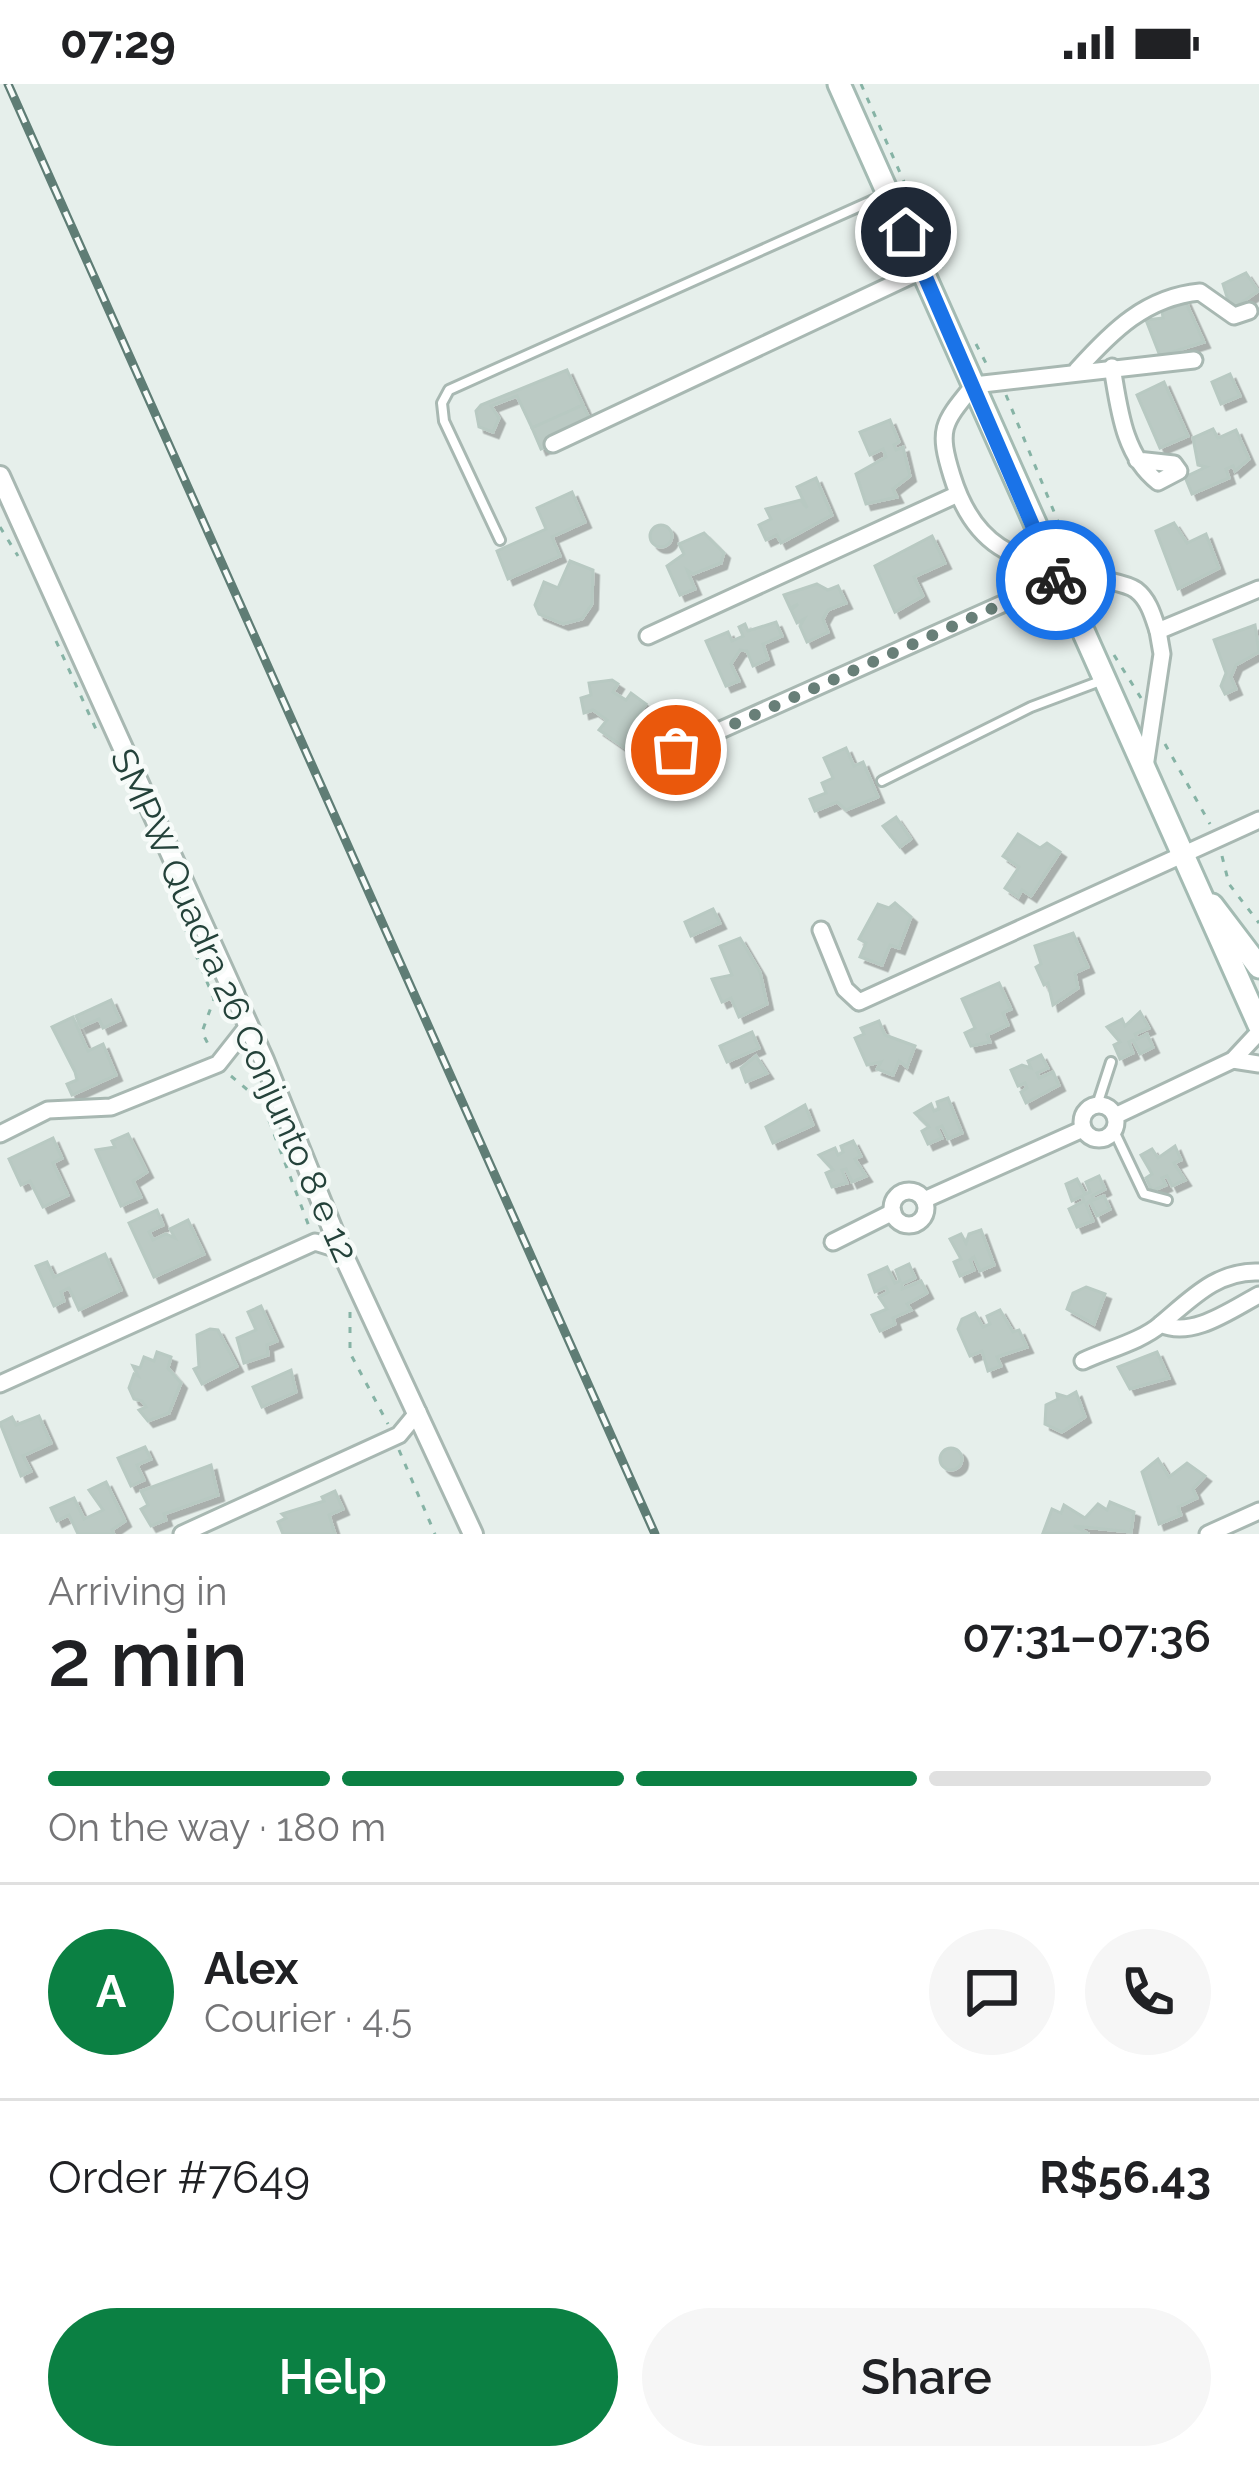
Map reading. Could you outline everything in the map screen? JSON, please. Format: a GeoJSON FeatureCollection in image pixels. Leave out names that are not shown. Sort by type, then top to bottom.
{"type":"FeatureCollection","features":[{"type":"Feature","properties":{"kind":"main road"},"geometry":{"type":"LineString","coordinates":[[846,84],[889,193],[1064,575],[1104,680],[1259,1029]]}},
{"type":"Feature","properties":{"kind":"main road"},"geometry":{"type":"LineString","coordinates":[[1181,848],[1214,908],[1259,967]]}},
{"type":"Feature","properties":{"kind":"street"},"geometry":{"type":"LineString","coordinates":[[553,444],[923,270]]}},
{"type":"Feature","properties":{"kind":"street"},"geometry":{"type":"LineString","coordinates":[[1077,370],[1126,319],[1178,294],[1200,292],[1234,316],[1249,311]]}},
{"type":"Feature","properties":{"kind":"street"},"geometry":{"type":"LineString","coordinates":[[1144,767],[1162,654],[1149,605],[1134,588],[1064,575],[993,545],[973,526],[958,494],[942,444],[944,422],[974,385],[1001,386],[1077,370],[1193,359]]}},
{"type":"Feature","properties":{"kind":"street"},"geometry":{"type":"LineString","coordinates":[[1112,367],[1116,405],[1137,460]]}},
{"type":"Feature","properties":{"kind":"street","name":"SMPW Quadra 26 Conjunto 8 e 12"},"geometry":{"type":"LineString","coordinates":[[1,481],[264,1060],[328,1220],[430,1439],[466,1532]]}},
{"type":"Feature","properties":{"kind":"street"},"geometry":{"type":"LineString","coordinates":[[648,636],[958,494]]}},
{"type":"Feature","properties":{"kind":"street"},"geometry":{"type":"LineString","coordinates":[[676,750],[1064,575]]}},
{"type":"Feature","properties":{"kind":"street"},"geometry":{"type":"LineString","coordinates":[[1158,631],[1259,589]]}},
{"type":"Feature","properties":{"kind":"street"},"geometry":{"type":"LineString","coordinates":[[820,930],[845,989],[859,1002],[1181,848],[1259,820]]}},
{"type":"Feature","properties":{"kind":"street"},"geometry":{"type":"LineString","coordinates":[[221,1062],[248,1027]]}},
{"type":"Feature","properties":{"kind":"street"},"geometry":{"type":"LineString","coordinates":[[1083,1129],[1100,1140],[1114,1123],[1234,1060],[1259,1029]]}},
{"type":"Feature","properties":{"kind":"street"},"geometry":{"type":"LineString","coordinates":[[0,1134],[48,1110],[111,1107],[221,1062],[264,1060]]}},
{"type":"Feature","properties":{"kind":"street"},"geometry":{"type":"LineString","coordinates":[[1234,1060],[1259,1064]]}},
{"type":"Feature","properties":{"kind":"street"},"geometry":{"type":"LineString","coordinates":[[1083,1129],[1084,1113],[1097,1105],[1114,1123]]}},
{"type":"Feature","properties":{"kind":"street"},"geometry":{"type":"LineString","coordinates":[[833,1242],[892,1212],[900,1222],[917,1222],[925,1213],[924,1200],[1083,1129]]}},
{"type":"Feature","properties":{"kind":"street"},"geometry":{"type":"LineString","coordinates":[[0,1384],[317,1242],[328,1220]]}},
{"type":"Feature","properties":{"kind":"street"},"geometry":{"type":"LineString","coordinates":[[317,1242],[341,1250]]}},
{"type":"Feature","properties":{"kind":"street"},"geometry":{"type":"LineString","coordinates":[[1083,1361],[1161,1324],[1176,1306],[1221,1279],[1259,1272]]}},
{"type":"Feature","properties":{"kind":"street"},"geometry":{"type":"LineString","coordinates":[[1161,1324],[1172,1329],[1196,1325],[1259,1294]]}},
{"type":"Feature","properties":{"kind":"street"},"geometry":{"type":"LineString","coordinates":[[182,1534],[397,1436],[418,1412]]}},
{"type":"Feature","properties":{"kind":"street"},"geometry":{"type":"LineString","coordinates":[[397,1436],[430,1439]]}},
{"type":"Feature","properties":{"kind":"street"},"geometry":{"type":"LineString","coordinates":[[1208,1534],[1259,1511]]}},
{"type":"Feature","properties":{"kind":"lane"},"geometry":{"type":"LineString","coordinates":[[500,541],[444,421],[442,404],[449,390],[889,193]]}},
{"type":"Feature","properties":{"kind":"lane"},"geometry":{"type":"LineString","coordinates":[[882,781],[1031,707],[1104,680]]}},
{"type":"Feature","properties":{"kind":"lane"},"geometry":{"type":"LineString","coordinates":[[1097,1105],[1111,1062]]}},
{"type":"Feature","properties":{"kind":"lane"},"geometry":{"type":"LineString","coordinates":[[1114,1123],[1144,1194],[1167,1200]]}},
{"type":"Feature","properties":{"kind":"path"},"geometry":{"type":"LineString","coordinates":[[846,84],[952,293]]}},
{"type":"Feature","properties":{"kind":"path"},"geometry":{"type":"LineString","coordinates":[[975,343],[1001,386],[1064,575]]}},
{"type":"Feature","properties":{"kind":"path"},"geometry":{"type":"LineString","coordinates":[[0,527],[20,561]]}},
{"type":"Feature","properties":{"kind":"path"},"geometry":{"type":"LineString","coordinates":[[55,635],[64,668],[101,741]]}},
{"type":"Feature","properties":{"kind":"path"},"geometry":{"type":"LineString","coordinates":[[1111,650],[1217,838],[1229,884],[1259,923]]}},
{"type":"Feature","properties":{"kind":"path"},"geometry":{"type":"LineString","coordinates":[[180,917],[214,999],[202,1032],[221,1062],[262,1102],[317,1242]]}},
{"type":"Feature","properties":{"kind":"path"},"geometry":{"type":"LineString","coordinates":[[350,1299],[350,1353],[397,1436],[436,1534]]}},
{"type":"Feature","properties":{"kind":"building"},"geometry":{"type":"Polygon","coordinates":[[[1246,273],[1258,291],[1231,310],[1223,284],[1246,273]]]}},
{"type":"Feature","properties":{"kind":"building"},"geometry":{"type":"Polygon","coordinates":[[[1185,300],[1204,342],[1160,356],[1146,320],[1163,318],[1162,310],[1185,300]]]}},
{"type":"Feature","properties":{"kind":"building"},"geometry":{"type":"Polygon","coordinates":[[[567,370],[583,405],[532,428],[517,396],[491,406],[499,418],[493,432],[479,427],[476,411],[481,405],[567,370]]]}},
{"type":"Feature","properties":{"kind":"building"},"geometry":{"type":"Polygon","coordinates":[[[1230,374],[1240,396],[1221,404],[1212,382],[1230,374]]]}},
{"type":"Feature","properties":{"kind":"building"},"geometry":{"type":"Polygon","coordinates":[[[1164,382],[1188,436],[1160,448],[1137,395],[1164,382]]]}},
{"type":"Feature","properties":{"kind":"building"},"geometry":{"type":"Polygon","coordinates":[[[583,405],[593,426],[541,449],[532,428],[583,405]]]}},
{"type":"Feature","properties":{"kind":"building"},"geometry":{"type":"Polygon","coordinates":[[[890,420],[899,442],[894,445],[896,450],[903,447],[910,476],[893,489],[897,497],[866,504],[856,474],[886,457],[883,449],[870,455],[860,432],[890,420]]]}},
{"type":"Feature","properties":{"kind":"building"},"geometry":{"type":"Polygon","coordinates":[[[1213,429],[1218,438],[1236,430],[1249,459],[1235,471],[1233,466],[1226,469],[1229,478],[1192,494],[1185,477],[1206,467],[1198,465],[1193,438],[1213,429]]]}},
{"type":"Feature","properties":{"kind":"building"},"geometry":{"type":"Polygon","coordinates":[[[816,478],[832,515],[781,543],[777,535],[766,540],[759,525],[771,519],[766,509],[801,500],[807,508],[797,487],[816,478]]]}},
{"type":"Feature","properties":{"kind":"building"},"geometry":{"type":"Polygon","coordinates":[[[572,492],[585,522],[552,537],[560,556],[508,579],[497,551],[546,529],[537,508],[572,492]]]}},
{"type":"Feature","properties":{"kind":"building"},"geometry":{"type":"Polygon","coordinates":[[[1174,523],[1187,543],[1206,534],[1219,568],[1178,589],[1156,531],[1174,523]]]}},
{"type":"Feature","properties":{"kind":"building"},"geometry":{"type":"Polygon","coordinates":[[[661,525],[672,536],[661,547],[650,536],[661,525]]]}},
{"type":"Feature","properties":{"kind":"building"},"geometry":{"type":"Polygon","coordinates":[[[704,533],[724,553],[721,563],[693,574],[687,570],[695,589],[680,595],[667,566],[684,554],[679,544],[704,533]]]}},
{"type":"Feature","properties":{"kind":"building"},"geometry":{"type":"Polygon","coordinates":[[[932,536],[945,563],[914,577],[923,596],[895,612],[875,566],[932,536]]]}},
{"type":"Feature","properties":{"kind":"building"},"geometry":{"type":"Polygon","coordinates":[[[570,561],[593,570],[592,604],[582,619],[563,624],[539,614],[535,605],[544,582],[558,588],[570,561]]]}},
{"type":"Feature","properties":{"kind":"building"},"geometry":{"type":"Polygon","coordinates":[[[817,584],[828,590],[838,586],[846,603],[828,610],[823,619],[828,632],[807,642],[800,626],[804,619],[797,623],[791,610],[798,604],[790,608],[784,595],[817,584]]]}},
{"type":"Feature","properties":{"kind":"building"},"geometry":{"type":"Polygon","coordinates":[[[776,622],[782,636],[763,644],[768,659],[753,666],[747,651],[740,650],[731,664],[739,681],[726,686],[706,641],[728,632],[732,641],[743,636],[739,627],[745,624],[748,631],[776,622]]]}},
{"type":"Feature","properties":{"kind":"building"},"geometry":{"type":"Polygon","coordinates":[[[1255,625],[1259,652],[1236,665],[1231,677],[1236,689],[1225,694],[1221,686],[1226,673],[1214,640],[1255,625]]]}},
{"type":"Feature","properties":{"kind":"building"},"geometry":{"type":"Polygon","coordinates":[[[612,680],[618,684],[613,692],[626,700],[631,693],[646,704],[632,723],[639,728],[625,748],[599,730],[607,720],[593,710],[584,713],[581,698],[591,695],[589,683],[612,680]]]}},
{"type":"Feature","properties":{"kind":"building"},"geometry":{"type":"Polygon","coordinates":[[[846,748],[854,766],[863,762],[878,797],[846,810],[837,802],[815,811],[810,799],[826,793],[822,783],[833,778],[824,758],[846,748]]]}},
{"type":"Feature","properties":{"kind":"building"},"geometry":{"type":"Polygon","coordinates":[[[896,817],[911,839],[900,847],[883,826],[896,817]]]}},
{"type":"Feature","properties":{"kind":"building"},"geometry":{"type":"Polygon","coordinates":[[[1018,834],[1040,848],[1047,843],[1060,852],[1031,896],[1022,890],[1018,897],[1005,888],[1019,867],[1003,856],[1018,834]]]}},
{"type":"Feature","properties":{"kind":"building"},"geometry":{"type":"Polygon","coordinates":[[[895,903],[911,917],[899,948],[890,945],[882,965],[860,957],[866,943],[859,939],[878,904],[889,908],[895,903]]]}},
{"type":"Feature","properties":{"kind":"building"},"geometry":{"type":"Polygon","coordinates":[[[713,909],[720,923],[691,936],[685,922],[713,909]]]}},
{"type":"Feature","properties":{"kind":"building"},"geometry":{"type":"Polygon","coordinates":[[[1073,933],[1088,967],[1075,973],[1078,988],[1053,1005],[1048,983],[1044,985],[1036,967],[1041,964],[1035,946],[1073,933]]]}},
{"type":"Feature","properties":{"kind":"building"},"geometry":{"type":"Polygon","coordinates":[[[740,938],[760,972],[767,1004],[739,1017],[731,998],[722,1002],[712,979],[732,975],[720,946],[740,938]]]}},
{"type":"Feature","properties":{"kind":"building"},"geometry":{"type":"Polygon","coordinates":[[[999,983],[1011,1009],[1003,1013],[1008,1025],[987,1035],[990,1042],[971,1046],[965,1033],[975,1028],[962,999],[999,983]]]}},
{"type":"Feature","properties":{"kind":"building"},"geometry":{"type":"Polygon","coordinates":[[[111,1000],[120,1020],[103,1028],[99,1019],[81,1027],[76,1016],[111,1000]]]}},
{"type":"Feature","properties":{"kind":"building"},"geometry":{"type":"Polygon","coordinates":[[[1140,1012],[1149,1028],[1135,1034],[1137,1039],[1147,1034],[1153,1047],[1140,1054],[1133,1040],[1129,1042],[1133,1053],[1120,1059],[1114,1045],[1120,1042],[1107,1027],[1122,1019],[1125,1026],[1140,1012]]]}},
{"type":"Feature","properties":{"kind":"building"},"geometry":{"type":"Polygon","coordinates":[[[73,1017],[88,1051],[103,1044],[116,1075],[72,1095],[67,1084],[77,1080],[75,1072],[52,1027],[73,1017]]]}},
{"type":"Feature","properties":{"kind":"building"},"geometry":{"type":"Polygon","coordinates":[[[879,1021],[885,1035],[915,1046],[907,1067],[899,1061],[893,1075],[877,1069],[881,1062],[867,1065],[855,1038],[864,1034],[861,1028],[879,1021]]]}},
{"type":"Feature","properties":{"kind":"building"},"geometry":{"type":"Polygon","coordinates":[[[752,1032],[759,1048],[727,1062],[720,1046],[752,1032]]]}},
{"type":"Feature","properties":{"kind":"building"},"geometry":{"type":"Polygon","coordinates":[[[1041,1055],[1048,1068],[1037,1073],[1039,1078],[1053,1072],[1059,1085],[1026,1103],[1021,1092],[1027,1088],[1025,1083],[1018,1086],[1011,1070],[1022,1065],[1031,1068],[1028,1061],[1041,1055]]]}},
{"type":"Feature","properties":{"kind":"building"},"geometry":{"type":"Polygon","coordinates":[[[756,1056],[767,1073],[746,1082],[741,1068],[756,1056]]]}},
{"type":"Feature","properties":{"kind":"building"},"geometry":{"type":"Polygon","coordinates":[[[948,1098],[962,1133],[948,1139],[942,1126],[937,1128],[942,1138],[928,1144],[922,1131],[929,1127],[915,1113],[931,1104],[934,1111],[939,1109],[937,1102],[948,1098]]]}},
{"type":"Feature","properties":{"kind":"building"},"geometry":{"type":"Polygon","coordinates":[[[805,1105],[813,1125],[773,1143],[766,1127],[805,1105]]]}},
{"type":"Feature","properties":{"kind":"building"},"geometry":{"type":"Polygon","coordinates":[[[128,1134],[147,1172],[133,1181],[141,1197],[121,1206],[96,1150],[115,1147],[112,1141],[128,1134]]]}},
{"type":"Feature","properties":{"kind":"building"},"geometry":{"type":"Polygon","coordinates":[[[53,1138],[62,1158],[53,1163],[68,1195],[43,1207],[30,1181],[21,1185],[9,1159],[53,1138]]]}},
{"type":"Feature","properties":{"kind":"building"},"geometry":{"type":"Polygon","coordinates":[[[853,1141],[861,1156],[855,1159],[866,1176],[852,1182],[846,1169],[842,1170],[847,1183],[832,1187],[826,1173],[833,1170],[819,1155],[835,1148],[838,1155],[843,1152],[841,1146],[853,1141]]]}},
{"type":"Feature","properties":{"kind":"building"},"geometry":{"type":"Polygon","coordinates":[[[1175,1146],[1181,1160],[1174,1163],[1185,1180],[1172,1186],[1167,1176],[1162,1178],[1166,1185],[1152,1191],[1146,1178],[1152,1174],[1141,1155],[1152,1149],[1158,1158],[1175,1146]]]}},
{"type":"Feature","properties":{"kind":"building"},"geometry":{"type":"Polygon","coordinates":[[[1099,1176],[1105,1189],[1092,1196],[1093,1200],[1104,1196],[1110,1209],[1097,1216],[1090,1201],[1086,1204],[1093,1221],[1077,1227],[1069,1209],[1084,1201],[1082,1196],[1072,1201],[1066,1184],[1077,1179],[1085,1194],[1090,1192],[1086,1182],[1099,1176]]]}},
{"type":"Feature","properties":{"kind":"building"},"geometry":{"type":"Polygon","coordinates":[[[157,1210],[163,1225],[149,1232],[153,1240],[166,1234],[175,1238],[170,1229],[188,1220],[204,1254],[154,1277],[129,1223],[157,1210]]]}},
{"type":"Feature","properties":{"kind":"building"},"geometry":{"type":"Polygon","coordinates":[[[981,1230],[994,1265],[980,1271],[974,1257],[970,1260],[974,1270],[960,1276],[954,1262],[961,1259],[950,1239],[961,1234],[966,1243],[969,1234],[981,1230]]]}},
{"type":"Feature","properties":{"kind":"building"},"geometry":{"type":"Polygon","coordinates":[[[105,1254],[121,1290],[79,1310],[69,1288],[61,1292],[64,1301],[54,1306],[36,1266],[47,1262],[54,1277],[105,1254]]]}},
{"type":"Feature","properties":{"kind":"building"},"geometry":{"type":"Polygon","coordinates":[[[909,1264],[915,1278],[902,1284],[902,1289],[921,1281],[927,1293],[907,1304],[911,1310],[880,1331],[872,1315],[887,1309],[879,1297],[888,1292],[886,1287],[875,1292],[869,1275],[887,1267],[895,1283],[900,1281],[896,1270],[909,1264]]]}},
{"type":"Feature","properties":{"kind":"building"},"geometry":{"type":"Polygon","coordinates":[[[1086,1287],[1105,1294],[1094,1324],[1067,1309],[1073,1293],[1086,1287]]]}},
{"type":"Feature","properties":{"kind":"building"},"geometry":{"type":"Polygon","coordinates":[[[261,1306],[277,1341],[267,1345],[268,1355],[244,1363],[237,1338],[256,1330],[248,1312],[261,1306]]]}},
{"type":"Feature","properties":{"kind":"building"},"geometry":{"type":"Polygon","coordinates":[[[1000,1310],[1027,1347],[997,1357],[1001,1366],[988,1371],[982,1351],[970,1356],[958,1329],[962,1319],[975,1313],[983,1327],[990,1324],[987,1316],[1000,1310]]]}},
{"type":"Feature","properties":{"kind":"building"},"geometry":{"type":"Polygon","coordinates":[[[218,1330],[237,1366],[202,1384],[194,1369],[199,1367],[197,1335],[218,1330]]]}},
{"type":"Feature","properties":{"kind":"building"},"geometry":{"type":"Polygon","coordinates":[[[157,1352],[171,1357],[168,1368],[181,1383],[169,1413],[148,1421],[139,1410],[146,1407],[134,1399],[129,1388],[134,1374],[138,1376],[133,1366],[140,1368],[144,1357],[154,1361],[157,1352]]]}},
{"type":"Feature","properties":{"kind":"building"},"geometry":{"type":"Polygon","coordinates":[[[1157,1352],[1169,1378],[1130,1389],[1118,1367],[1157,1352]]]}},
{"type":"Feature","properties":{"kind":"building"},"geometry":{"type":"Polygon","coordinates":[[[291,1370],[296,1392],[262,1407],[253,1387],[291,1370]]]}},
{"type":"Feature","properties":{"kind":"building"},"geometry":{"type":"Polygon","coordinates":[[[1076,1392],[1085,1417],[1062,1432],[1045,1424],[1046,1405],[1058,1399],[1057,1394],[1067,1397],[1076,1392]]]}},
{"type":"Feature","properties":{"kind":"building"},"geometry":{"type":"Polygon","coordinates":[[[39,1416],[51,1443],[23,1456],[31,1471],[21,1476],[0,1423],[12,1417],[16,1425],[39,1416]]]}},
{"type":"Feature","properties":{"kind":"building"},"geometry":{"type":"Polygon","coordinates":[[[145,1447],[151,1459],[137,1465],[144,1480],[131,1486],[118,1458],[145,1447]]]}},
{"type":"Feature","properties":{"kind":"building"},"geometry":{"type":"Polygon","coordinates":[[[951,1448],[962,1459],[951,1470],[940,1459],[951,1448]]]}},
{"type":"Feature","properties":{"kind":"building"},"geometry":{"type":"Polygon","coordinates":[[[1158,1459],[1169,1477],[1187,1463],[1205,1476],[1193,1489],[1197,1498],[1178,1507],[1181,1515],[1159,1524],[1142,1472],[1158,1459]]]}},
{"type":"Feature","properties":{"kind":"building"},"geometry":{"type":"Polygon","coordinates":[[[211,1465],[218,1495],[164,1514],[166,1520],[151,1526],[141,1509],[148,1505],[141,1491],[211,1465]]]}},
{"type":"Feature","properties":{"kind":"building"},"geometry":{"type":"Polygon","coordinates":[[[106,1482],[125,1521],[112,1530],[114,1534],[78,1534],[69,1515],[57,1521],[51,1508],[74,1498],[84,1519],[103,1510],[89,1490],[106,1482]]]}},
{"type":"Feature","properties":{"kind":"building"},"geometry":{"type":"Polygon","coordinates":[[[335,1491],[343,1509],[329,1515],[335,1534],[283,1534],[278,1522],[286,1518],[282,1514],[324,1501],[322,1497],[335,1491]]]}},
{"type":"Feature","properties":{"kind":"building"},"geometry":{"type":"Polygon","coordinates":[[[1110,1502],[1134,1512],[1131,1532],[1074,1526],[1089,1534],[1043,1533],[1052,1509],[1061,1513],[1064,1505],[1085,1518],[1098,1504],[1107,1510],[1110,1502]]]}},
{"type":"Feature","properties":{"kind":"railway"},"geometry":{"type":"LineString","coordinates":[[8,84],[655,1534]]}},
{"type":"Feature","properties":{"kind":"way so far"},"geometry":{"type":"LineString","coordinates":[[676,750],[1056,580]]}},
{"type":"Feature","properties":{"kind":"route"},"geometry":{"type":"LineString","coordinates":[[906,232],[1056,580]]}}]}
